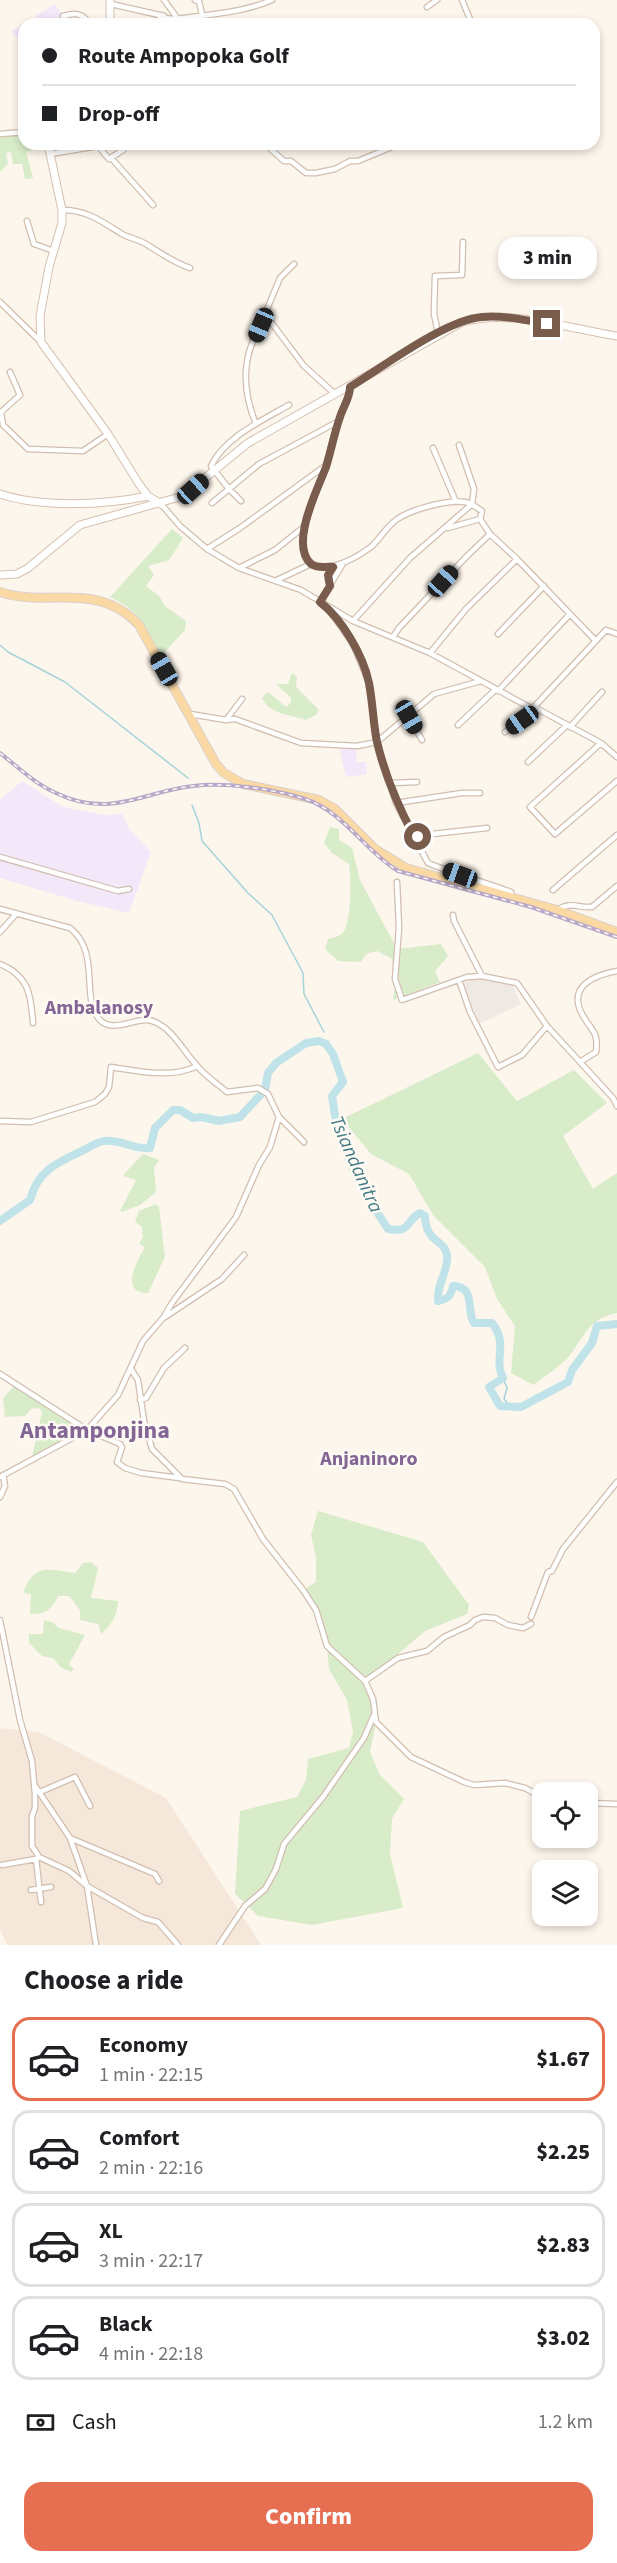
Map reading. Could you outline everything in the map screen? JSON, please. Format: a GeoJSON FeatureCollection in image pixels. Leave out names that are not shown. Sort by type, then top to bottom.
{"type":"FeatureCollection","features":[{"type":"Feature","properties":{"kind":"main road"},"geometry":{"type":"LineString","coordinates":[[0,592],[20,596],[92,599],[113,604],[124,610],[139,626],[216,764],[234,780],[319,800],[335,809],[375,849],[406,868],[557,910],[617,932]]}},
{"type":"Feature","properties":{"kind":"street"},"geometry":{"type":"LineString","coordinates":[[164,0],[176,18]]}},
{"type":"Feature","properties":{"kind":"street"},"geometry":{"type":"LineString","coordinates":[[198,0],[202,15]]}},
{"type":"Feature","properties":{"kind":"street"},"geometry":{"type":"LineString","coordinates":[[184,18],[245,9],[272,0]]}},
{"type":"Feature","properties":{"kind":"street"},"geometry":{"type":"LineString","coordinates":[[427,7],[437,0]]}},
{"type":"Feature","properties":{"kind":"street"},"geometry":{"type":"LineString","coordinates":[[462,0],[470,18]]}},
{"type":"Feature","properties":{"kind":"street"},"geometry":{"type":"LineString","coordinates":[[110,18],[110,2],[173,18]]}},
{"type":"Feature","properties":{"kind":"street"},"geometry":{"type":"LineString","coordinates":[[63,15],[82,15],[84,18]]}},
{"type":"Feature","properties":{"kind":"street"},"geometry":{"type":"LineString","coordinates":[[160,18],[164,16]]}},
{"type":"Feature","properties":{"kind":"street"},"geometry":{"type":"LineString","coordinates":[[0,134],[18,132]]}},
{"type":"Feature","properties":{"kind":"street"},"geometry":{"type":"LineString","coordinates":[[41,342],[40,316],[62,223],[62,210],[49,150]]}},
{"type":"Feature","properties":{"kind":"street"},"geometry":{"type":"LineString","coordinates":[[50,154],[71,150]]}},
{"type":"Feature","properties":{"kind":"street"},"geometry":{"type":"LineString","coordinates":[[103,150],[153,205]]}},
{"type":"Feature","properties":{"kind":"street"},"geometry":{"type":"LineString","coordinates":[[111,159],[123,150]]}},
{"type":"Feature","properties":{"kind":"street"},"geometry":{"type":"LineString","coordinates":[[271,150],[284,161],[291,161],[306,173],[335,169],[350,160],[358,162],[386,150]]}},
{"type":"Feature","properties":{"kind":"street"},"geometry":{"type":"LineString","coordinates":[[62,210],[79,210],[94,215],[126,236],[190,268]]}},
{"type":"Feature","properties":{"kind":"street"},"geometry":{"type":"LineString","coordinates":[[27,221],[34,244],[54,251]]}},
{"type":"Feature","properties":{"kind":"street"},"geometry":{"type":"LineString","coordinates":[[438,333],[434,314],[435,276],[462,275],[463,242]]}},
{"type":"Feature","properties":{"kind":"street"},"geometry":{"type":"LineString","coordinates":[[256,424],[244,378],[245,364],[261,325],[267,318],[268,306],[280,278],[294,264]]}},
{"type":"Feature","properties":{"kind":"street"},"geometry":{"type":"LineString","coordinates":[[0,302],[41,342],[108,434],[148,496],[161,504],[180,526],[207,549],[239,568],[301,590],[353,621],[429,652],[601,743],[617,757]]}},
{"type":"Feature","properties":{"kind":"street"},"geometry":{"type":"LineString","coordinates":[[0,575],[17,574],[28,568],[80,525],[183,496],[248,443],[350,387],[438,333],[462,322],[480,317],[495,317],[527,320],[617,336]]}},
{"type":"Feature","properties":{"kind":"street"},"geometry":{"type":"LineString","coordinates":[[267,318],[304,366],[334,394]]}},
{"type":"Feature","properties":{"kind":"street"},"geometry":{"type":"LineString","coordinates":[[10,372],[20,396],[1,412],[3,425],[28,449],[83,451],[108,434]]}},
{"type":"Feature","properties":{"kind":"street"},"geometry":{"type":"LineString","coordinates":[[350,387],[350,393],[305,526],[304,554],[311,564],[320,568],[342,565],[372,546],[396,520],[428,507],[456,502],[472,504],[482,512],[480,519],[490,534],[595,640]]}},
{"type":"Feature","properties":{"kind":"street"},"geometry":{"type":"LineString","coordinates":[[241,501],[212,466],[215,459],[225,448],[256,424],[289,405]]}},
{"type":"Feature","properties":{"kind":"street"},"geometry":{"type":"LineString","coordinates":[[212,503],[259,464],[339,421]]}},
{"type":"Feature","properties":{"kind":"street"},"geometry":{"type":"LineString","coordinates":[[353,621],[410,558],[472,504],[474,489],[459,445]]}},
{"type":"Feature","properties":{"kind":"street"},"geometry":{"type":"LineString","coordinates":[[433,448],[456,502]]}},
{"type":"Feature","properties":{"kind":"street"},"geometry":{"type":"LineString","coordinates":[[207,549],[240,528],[326,465]]}},
{"type":"Feature","properties":{"kind":"street"},"geometry":{"type":"LineString","coordinates":[[0,494],[18,500],[64,503],[148,496]]}},
{"type":"Feature","properties":{"kind":"street"},"geometry":{"type":"LineString","coordinates":[[445,529],[480,519]]}},
{"type":"Feature","properties":{"kind":"street"},"geometry":{"type":"LineString","coordinates":[[239,568],[275,550],[305,526]]}},
{"type":"Feature","properties":{"kind":"street"},"geometry":{"type":"LineString","coordinates":[[393,638],[399,628],[466,556],[490,534]]}},
{"type":"Feature","properties":{"kind":"street"},"geometry":{"type":"LineString","coordinates":[[429,652],[466,609],[517,559]]}},
{"type":"Feature","properties":{"kind":"street"},"geometry":{"type":"LineString","coordinates":[[277,580],[311,564]]}},
{"type":"Feature","properties":{"kind":"street"},"geometry":{"type":"LineString","coordinates":[[320,602],[342,565]]}},
{"type":"Feature","properties":{"kind":"street"},"geometry":{"type":"LineString","coordinates":[[330,586],[328,580],[333,567],[331,566]]}},
{"type":"Feature","properties":{"kind":"street"},"geometry":{"type":"LineString","coordinates":[[498,634],[544,586]]}},
{"type":"Feature","properties":{"kind":"street"},"geometry":{"type":"LineString","coordinates":[[320,602],[334,615],[353,644],[360,660],[368,680],[377,742],[396,803],[428,862],[488,885],[499,886],[511,892],[512,898]]}},
{"type":"Feature","properties":{"kind":"street"},"geometry":{"type":"LineString","coordinates":[[458,725],[497,690],[570,614]]}},
{"type":"Feature","properties":{"kind":"street"},"geometry":{"type":"LineString","coordinates":[[505,732],[522,720],[606,630],[617,634]]}},
{"type":"Feature","properties":{"kind":"street"},"geometry":{"type":"LineString","coordinates":[[190,714],[226,720],[235,719],[301,743],[350,747],[377,742],[409,717],[426,700],[439,692],[481,681]]}},
{"type":"Feature","properties":{"kind":"street"},"geometry":{"type":"LineString","coordinates":[[528,762],[602,692]]}},
{"type":"Feature","properties":{"kind":"street"},"geometry":{"type":"LineString","coordinates":[[226,720],[242,699]]}},
{"type":"Feature","properties":{"kind":"street"},"geometry":{"type":"LineString","coordinates":[[409,717],[422,740]]}},
{"type":"Feature","properties":{"kind":"street"},"geometry":{"type":"LineString","coordinates":[[601,743],[530,807],[555,834],[617,781]]}},
{"type":"Feature","properties":{"kind":"street"},"geometry":{"type":"LineString","coordinates":[[390,783],[417,782]]}},
{"type":"Feature","properties":{"kind":"street"},"geometry":{"type":"LineString","coordinates":[[396,803],[471,792],[480,793]]}},
{"type":"Feature","properties":{"kind":"street"},"geometry":{"type":"LineString","coordinates":[[414,836],[488,828]]}},
{"type":"Feature","properties":{"kind":"street"},"geometry":{"type":"LineString","coordinates":[[553,890],[617,835]]}},
{"type":"Feature","properties":{"kind":"street"},"geometry":{"type":"LineString","coordinates":[[0,857],[118,891],[129,889]]}},
{"type":"Feature","properties":{"kind":"street"},"geometry":{"type":"LineString","coordinates":[[397,882],[399,928],[395,979],[402,1000],[467,977],[482,976],[517,983],[548,1026],[613,1098],[617,1106]]}},
{"type":"Feature","properties":{"kind":"street"},"geometry":{"type":"LineString","coordinates":[[557,910],[564,905],[571,904],[592,907],[617,886]]}},
{"type":"Feature","properties":{"kind":"street"},"geometry":{"type":"LineString","coordinates":[[0,909],[70,928],[80,936],[91,974],[93,1007],[95,1014],[103,1023],[111,1026],[150,1019],[160,1024],[197,1066],[227,1092],[258,1088],[268,1094],[279,1117],[304,1142]]}},
{"type":"Feature","properties":{"kind":"street"},"geometry":{"type":"LineString","coordinates":[[0,932],[16,914]]}},
{"type":"Feature","properties":{"kind":"street"},"geometry":{"type":"LineString","coordinates":[[453,915],[482,976]]}},
{"type":"Feature","properties":{"kind":"street"},"geometry":{"type":"LineString","coordinates":[[0,964],[16,972],[28,987],[31,995],[33,1023]]}},
{"type":"Feature","properties":{"kind":"street"},"geometry":{"type":"LineString","coordinates":[[580,1062],[590,1059],[596,1052],[598,1039],[592,1025],[582,1013],[578,1000],[583,986],[589,979],[617,971]]}},
{"type":"Feature","properties":{"kind":"street"},"geometry":{"type":"LineString","coordinates":[[459,980],[470,1012],[498,1067],[522,1055],[548,1026]]}},
{"type":"Feature","properties":{"kind":"street"},"geometry":{"type":"LineString","coordinates":[[0,1121],[32,1122],[95,1102],[105,1094],[109,1087],[111,1067],[164,1073],[187,1071],[197,1066]]}},
{"type":"Feature","properties":{"kind":"street"},"geometry":{"type":"LineString","coordinates":[[0,1497],[5,1485],[2,1476],[87,1430],[118,1395],[142,1341],[163,1318],[236,1217],[259,1165],[270,1147],[279,1124],[279,1117]]}},
{"type":"Feature","properties":{"kind":"street"},"geometry":{"type":"LineString","coordinates":[[163,1318],[222,1279],[244,1255]]}},
{"type":"Feature","properties":{"kind":"street"},"geometry":{"type":"LineString","coordinates":[[172,1303],[179,1309]]}},
{"type":"Feature","properties":{"kind":"street"},"geometry":{"type":"LineString","coordinates":[[140,1400],[146,1398],[169,1362],[185,1348]]}},
{"type":"Feature","properties":{"kind":"street"},"geometry":{"type":"LineString","coordinates":[[131,1369],[138,1380],[140,1400],[152,1449],[182,1479]]}},
{"type":"Feature","properties":{"kind":"street"},"geometry":{"type":"LineString","coordinates":[[0,1374],[87,1430],[120,1444],[122,1447],[117,1462],[125,1468],[182,1479],[225,1484],[234,1489],[263,1539],[303,1590],[316,1611],[327,1646],[365,1682],[373,1699],[376,1722],[411,1757],[464,1782],[474,1785],[505,1783],[532,1792]]}},
{"type":"Feature","properties":{"kind":"street"},"geometry":{"type":"LineString","coordinates":[[531,1617],[542,1593],[544,1580],[548,1572],[552,1570],[562,1549],[604,1501],[617,1482]]}},
{"type":"Feature","properties":{"kind":"street"},"geometry":{"type":"LineString","coordinates":[[365,1682],[398,1658],[427,1651],[444,1637],[483,1617],[495,1618],[508,1625],[523,1628],[531,1624]]}},
{"type":"Feature","properties":{"kind":"street"},"geometry":{"type":"LineString","coordinates":[[0,1620],[20,1720],[32,1761],[35,1808],[31,1833],[32,1846],[37,1858],[41,1902]]}},
{"type":"Feature","properties":{"kind":"street"},"geometry":{"type":"LineString","coordinates":[[219,1945],[245,1906],[265,1888],[276,1869],[284,1844],[324,1797],[364,1738],[374,1715]]}},
{"type":"Feature","properties":{"kind":"street"},"geometry":{"type":"LineString","coordinates":[[40,1792],[75,1777],[90,1806]]}},
{"type":"Feature","properties":{"kind":"street"},"geometry":{"type":"LineString","coordinates":[[35,1786],[70,1838],[87,1886],[96,1945]]}},
{"type":"Feature","properties":{"kind":"street"},"geometry":{"type":"LineString","coordinates":[[598,1803],[617,1804]]}},
{"type":"Feature","properties":{"kind":"street"},"geometry":{"type":"LineString","coordinates":[[70,1838],[155,1874],[159,1881]]}},
{"type":"Feature","properties":{"kind":"street"},"geometry":{"type":"LineString","coordinates":[[2,1864],[37,1858],[69,1871],[87,1886],[143,1918],[158,1922],[170,1933],[178,1945]]}},
{"type":"Feature","properties":{"kind":"street"},"geometry":{"type":"LineString","coordinates":[[31,1890],[51,1887]]}},
{"type":"Feature","properties":{"kind":"shaded area"},"geometry":{"type":"Polygon","coordinates":[[[55,4],[64,18],[33,18],[55,4]]]}},
{"type":"Feature","properties":{"kind":"shaded area"},"geometry":{"type":"Polygon","coordinates":[[[18,27],[18,40],[12,31],[18,27]]]}},
{"type":"Feature","properties":{"kind":"shaded area"},"geometry":{"type":"Polygon","coordinates":[[[356,747],[357,762],[366,762],[367,774],[346,777],[339,748],[356,747]]]}},
{"type":"Feature","properties":{"kind":"shaded area"},"geometry":{"type":"Polygon","coordinates":[[[22,781],[63,807],[104,815],[122,814],[130,830],[151,852],[129,913],[77,901],[0,878],[0,800],[22,781]]]}},
{"type":"Feature","properties":{"kind":"shaded area"},"geometry":{"type":"Polygon","coordinates":[[[475,978],[511,982],[521,1004],[479,1024],[463,983],[475,978]]]}},
{"type":"Feature","properties":{"kind":"shaded area"},"geometry":{"type":"Polygon","coordinates":[[[0,1728],[39,1732],[166,1798],[261,1945],[7,1945],[0,1929],[0,1728]]]}},
{"type":"Feature","properties":{"kind":"green space"},"geometry":{"type":"Polygon","coordinates":[[[18,135],[18,150],[33,150],[26,152],[33,178],[25,179],[22,164],[13,164],[11,152],[6,153],[8,164],[0,172],[0,136],[18,135]]]}},
{"type":"Feature","properties":{"kind":"green space"},"geometry":{"type":"Polygon","coordinates":[[[172,529],[183,538],[169,560],[148,566],[154,575],[146,586],[159,596],[165,606],[186,621],[185,630],[161,656],[146,628],[135,614],[110,597],[172,529]]]}},
{"type":"Feature","properties":{"kind":"green space"},"geometry":{"type":"Polygon","coordinates":[[[292,673],[297,677],[296,687],[319,710],[316,715],[305,720],[275,711],[262,698],[268,692],[286,707],[291,703],[291,698],[276,684],[288,684],[292,673]]]}},
{"type":"Feature","properties":{"kind":"green space"},"geometry":{"type":"Polygon","coordinates":[[[330,827],[339,829],[339,840],[352,848],[360,880],[397,949],[441,944],[448,956],[435,971],[440,982],[393,1000],[397,972],[391,958],[377,951],[366,954],[361,962],[338,961],[325,949],[328,939],[342,934],[345,929],[350,901],[349,864],[332,853],[324,843],[330,827]]]}},
{"type":"Feature","properties":{"kind":"green space"},"geometry":{"type":"Polygon","coordinates":[[[478,1053],[517,1101],[574,1070],[607,1103],[563,1136],[593,1189],[617,1173],[617,1313],[594,1323],[570,1355],[534,1385],[511,1373],[515,1326],[497,1299],[485,1267],[433,1215],[409,1174],[371,1154],[342,1119],[478,1053]]]}},
{"type":"Feature","properties":{"kind":"green space"},"geometry":{"type":"Polygon","coordinates":[[[143,1154],[159,1160],[154,1168],[156,1192],[140,1205],[122,1212],[120,1211],[136,1180],[124,1174],[143,1154]]]}},
{"type":"Feature","properties":{"kind":"green space"},"geometry":{"type":"Polygon","coordinates":[[[156,1204],[159,1207],[165,1257],[148,1293],[139,1292],[134,1288],[132,1282],[135,1267],[145,1247],[139,1244],[143,1237],[142,1227],[135,1222],[139,1211],[156,1204]]]}},
{"type":"Feature","properties":{"kind":"green space"},"geometry":{"type":"Polygon","coordinates":[[[15,1385],[76,1425],[79,1432],[32,1457],[42,1412],[39,1408],[31,1409],[25,1416],[5,1417],[3,1398],[15,1385]]]}},
{"type":"Feature","properties":{"kind":"green space"},"geometry":{"type":"Polygon","coordinates":[[[318,1511],[423,1542],[469,1605],[467,1614],[425,1631],[365,1682],[373,1699],[376,1722],[370,1752],[380,1775],[404,1799],[392,1819],[390,1854],[403,1908],[312,1925],[258,1916],[235,1894],[240,1811],[297,1797],[306,1780],[308,1759],[349,1748],[353,1732],[347,1700],[329,1669],[327,1646],[316,1611],[303,1590],[316,1582],[316,1557],[311,1535],[318,1511]]]}},
{"type":"Feature","properties":{"kind":"green space"},"geometry":{"type":"Polygon","coordinates":[[[91,1562],[98,1568],[91,1598],[118,1601],[113,1619],[101,1634],[98,1624],[80,1620],[80,1610],[69,1596],[58,1596],[47,1610],[30,1614],[31,1594],[23,1593],[27,1583],[37,1572],[58,1570],[75,1573],[83,1563],[91,1562]]]}},
{"type":"Feature","properties":{"kind":"green space"},"geometry":{"type":"Polygon","coordinates":[[[44,1620],[52,1622],[59,1628],[85,1635],[69,1664],[74,1669],[71,1672],[60,1667],[53,1658],[42,1656],[29,1643],[29,1634],[43,1634],[44,1620]]]}},
{"type":"Feature","properties":{"kind":"waterway"},"geometry":{"type":"LineString","coordinates":[[0,645],[8,652],[65,682],[188,778]]}},
{"type":"Feature","properties":{"kind":"waterway"},"geometry":{"type":"LineString","coordinates":[[192,805],[199,823],[202,841],[248,893],[272,915],[303,973],[304,994],[324,1032]]}},
{"type":"Feature","properties":{"kind":"waterway","name":"Tsiandanitra"},"geometry":{"type":"LineString","coordinates":[[0,1221],[30,1200],[38,1181],[50,1168],[94,1144],[111,1141],[150,1148],[155,1128],[173,1110],[180,1110],[193,1118],[201,1117],[219,1121],[240,1117],[265,1090],[268,1073],[276,1063],[306,1043],[319,1041],[326,1044],[333,1054],[343,1082],[332,1096],[339,1132],[352,1166],[378,1214],[388,1229],[396,1230],[404,1228],[420,1213],[425,1216],[429,1232],[443,1246],[447,1255],[438,1301],[448,1296],[453,1286],[460,1287],[468,1295],[474,1323],[492,1323],[497,1331],[500,1345],[499,1364],[503,1378],[489,1387],[500,1406],[521,1407],[568,1382],[572,1370],[592,1343],[597,1326],[617,1324]]}},
{"type":"Feature","properties":{"kind":"waterway"},"geometry":{"type":"LineString","coordinates":[[503,1378],[507,1388],[504,1399],[511,1407]]}},
{"type":"Feature","properties":{"kind":"railway"},"geometry":{"type":"LineString","coordinates":[[0,753],[48,789],[75,800],[93,804],[109,804],[174,789],[206,785],[249,787],[305,799],[331,812],[386,863],[398,871],[531,907],[617,937]]}},
{"type":"Feature","properties":{"kind":"district","name":"Ambalanosy"},"geometry":{"type":"Point","coordinates":[99,1007]}},
{"type":"Feature","properties":{"kind":"district","name":"Antamponjina"},"geometry":{"type":"Point","coordinates":[95,1430]}},
{"type":"Feature","properties":{"kind":"district","name":"Anjaninoro"},"geometry":{"type":"Point","coordinates":[369,1458]}},
{"type":"Feature","properties":{"kind":"route"},"geometry":{"type":"LineString","coordinates":[[418,837],[414,836],[396,803],[377,742],[368,680],[360,660],[353,644],[334,615],[320,602],[330,586],[328,575],[333,567],[320,568],[311,564],[304,554],[303,537],[309,509],[315,499],[350,387],[438,333],[462,322],[480,317],[495,317],[547,324]]}}]}
